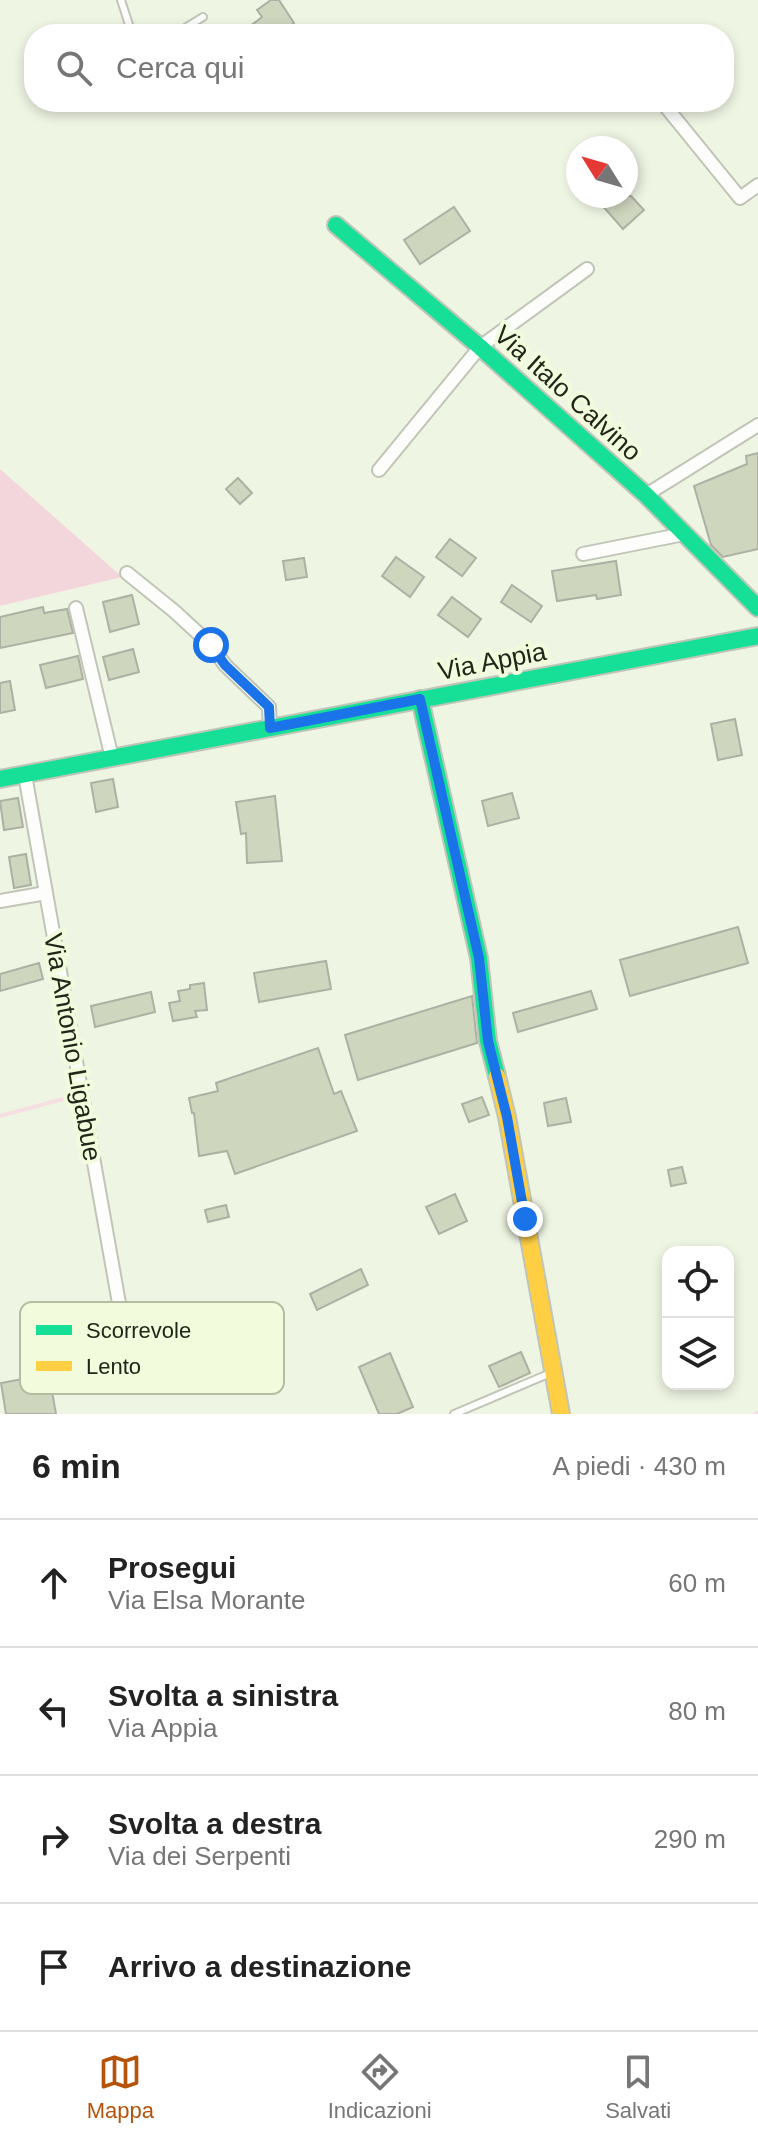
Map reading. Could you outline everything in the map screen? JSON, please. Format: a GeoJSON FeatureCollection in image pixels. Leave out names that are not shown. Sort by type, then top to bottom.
{"type":"FeatureCollection","features":[{"type":"Feature","properties":{"kind":"street"},"geometry":{"type":"LineString","coordinates":[[670,112],[740,198],[758,185]]}},
{"type":"Feature","properties":{"kind":"street","name":"Via Italo Calvino"},"geometry":{"type":"LineString","coordinates":[[336,225],[480,347],[646,495],[758,608]]}},
{"type":"Feature","properties":{"kind":"street"},"geometry":{"type":"LineString","coordinates":[[379,470],[480,347],[587,269]]}},
{"type":"Feature","properties":{"kind":"street"},"geometry":{"type":"LineString","coordinates":[[646,495],[758,425]]}},
{"type":"Feature","properties":{"kind":"street"},"geometry":{"type":"LineString","coordinates":[[583,554],[684,534]]}},
{"type":"Feature","properties":{"kind":"street"},"geometry":{"type":"LineString","coordinates":[[127,573],[211,645],[225,665],[269,707],[270,728]]}},
{"type":"Feature","properties":{"kind":"street"},"geometry":{"type":"LineString","coordinates":[[76,608],[112,758]]}},
{"type":"Feature","properties":{"kind":"street","name":"Via Appia"},"geometry":{"type":"LineString","coordinates":[[0,779],[758,636]]}},
{"type":"Feature","properties":{"kind":"street"},"geometry":{"type":"LineString","coordinates":[[420,699],[479,958],[488,1041],[507,1117],[561,1414]]}},
{"type":"Feature","properties":{"kind":"street","name":"Via Antonio Ligabue"},"geometry":{"type":"LineString","coordinates":[[25,775],[119,1302]]}},
{"type":"Feature","properties":{"kind":"street"},"geometry":{"type":"LineString","coordinates":[[0,901],[46,893]]}},
{"type":"Feature","properties":{"kind":"lane"},"geometry":{"type":"LineString","coordinates":[[121,0],[129,24]]}},
{"type":"Feature","properties":{"kind":"lane"},"geometry":{"type":"LineString","coordinates":[[191,24],[203,17]]}},
{"type":"Feature","properties":{"kind":"lane"},"geometry":{"type":"LineString","coordinates":[[454,1414],[553,1372]]}},
{"type":"Feature","properties":{"kind":"shaded area"},"geometry":{"type":"Polygon","coordinates":[[[0,469],[122,577],[0,606],[0,469]]]}},
{"type":"Feature","properties":{"kind":"building"},"geometry":{"type":"Polygon","coordinates":[[[271,0],[279,0],[294,23],[253,24],[262,17],[257,10],[271,0]]]}},
{"type":"Feature","properties":{"kind":"building"},"geometry":{"type":"Polygon","coordinates":[[[638,204],[644,210],[623,229],[604,208],[638,208],[638,204]]]}},
{"type":"Feature","properties":{"kind":"building"},"geometry":{"type":"Polygon","coordinates":[[[454,207],[470,231],[420,264],[404,240],[454,207]]]}},
{"type":"Feature","properties":{"kind":"building"},"geometry":{"type":"Polygon","coordinates":[[[758,453],[758,549],[723,557],[711,545],[694,486],[747,464],[746,456],[758,453]]]}},
{"type":"Feature","properties":{"kind":"building"},"geometry":{"type":"Polygon","coordinates":[[[238,478],[252,493],[240,504],[226,489],[238,478]]]}},
{"type":"Feature","properties":{"kind":"building"},"geometry":{"type":"Polygon","coordinates":[[[450,539],[476,558],[462,576],[436,557],[450,539]]]}},
{"type":"Feature","properties":{"kind":"building"},"geometry":{"type":"Polygon","coordinates":[[[396,557],[424,577],[410,597],[382,576],[396,557]]]}},
{"type":"Feature","properties":{"kind":"building"},"geometry":{"type":"Polygon","coordinates":[[[304,558],[307,577],[286,580],[283,561],[304,558]]]}},
{"type":"Feature","properties":{"kind":"building"},"geometry":{"type":"Polygon","coordinates":[[[616,561],[621,595],[557,601],[552,571],[616,561]]]}},
{"type":"Feature","properties":{"kind":"building"},"geometry":{"type":"Polygon","coordinates":[[[512,585],[542,606],[531,622],[501,602],[512,585]]]}},
{"type":"Feature","properties":{"kind":"building"},"geometry":{"type":"Polygon","coordinates":[[[132,595],[139,624],[110,632],[103,602],[132,595]]]}},
{"type":"Feature","properties":{"kind":"building"},"geometry":{"type":"Polygon","coordinates":[[[452,597],[481,619],[468,637],[438,615],[452,597]]]}},
{"type":"Feature","properties":{"kind":"building"},"geometry":{"type":"Polygon","coordinates":[[[43,607],[44,613],[67,609],[73,633],[0,648],[0,617],[43,607]]]}},
{"type":"Feature","properties":{"kind":"building"},"geometry":{"type":"Polygon","coordinates":[[[133,649],[139,672],[109,680],[103,657],[133,649]]]}},
{"type":"Feature","properties":{"kind":"building"},"geometry":{"type":"Polygon","coordinates":[[[78,656],[83,679],[46,688],[40,665],[78,656]]]}},
{"type":"Feature","properties":{"kind":"building"},"geometry":{"type":"Polygon","coordinates":[[[10,681],[15,710],[0,713],[0,683],[10,681]]]}},
{"type":"Feature","properties":{"kind":"building"},"geometry":{"type":"Polygon","coordinates":[[[735,719],[742,755],[718,760],[711,724],[735,719]]]}},
{"type":"Feature","properties":{"kind":"building"},"geometry":{"type":"Polygon","coordinates":[[[113,779],[118,807],[96,812],[91,783],[113,779]]]}},
{"type":"Feature","properties":{"kind":"building"},"geometry":{"type":"Polygon","coordinates":[[[512,793],[519,818],[488,826],[482,801],[512,793]]]}},
{"type":"Feature","properties":{"kind":"building"},"geometry":{"type":"Polygon","coordinates":[[[275,796],[282,861],[247,863],[246,833],[241,834],[236,802],[275,796]]]}},
{"type":"Feature","properties":{"kind":"building"},"geometry":{"type":"Polygon","coordinates":[[[18,798],[23,827],[4,830],[0,801],[18,798]]]}},
{"type":"Feature","properties":{"kind":"building"},"geometry":{"type":"Polygon","coordinates":[[[26,854],[31,885],[14,888],[9,857],[26,854]]]}},
{"type":"Feature","properties":{"kind":"building"},"geometry":{"type":"Polygon","coordinates":[[[738,927],[748,963],[630,996],[620,960],[738,927]]]}},
{"type":"Feature","properties":{"kind":"building"},"geometry":{"type":"Polygon","coordinates":[[[326,961],[331,989],[259,1002],[254,973],[326,961]]]}},
{"type":"Feature","properties":{"kind":"building"},"geometry":{"type":"Polygon","coordinates":[[[39,963],[43,979],[0,991],[0,974],[39,963]]]}},
{"type":"Feature","properties":{"kind":"building"},"geometry":{"type":"Polygon","coordinates":[[[204,983],[207,1010],[195,1011],[197,1017],[173,1021],[169,1003],[180,1001],[178,991],[204,983]]]}},
{"type":"Feature","properties":{"kind":"building"},"geometry":{"type":"Polygon","coordinates":[[[591,991],[597,1009],[518,1032],[513,1013],[591,991]]]}},
{"type":"Feature","properties":{"kind":"building"},"geometry":{"type":"Polygon","coordinates":[[[151,992],[155,1012],[95,1027],[91,1006],[151,992]]]}},
{"type":"Feature","properties":{"kind":"building"},"geometry":{"type":"Polygon","coordinates":[[[472,996],[477,1043],[358,1080],[345,1035],[472,996]]]}},
{"type":"Feature","properties":{"kind":"building"},"geometry":{"type":"Polygon","coordinates":[[[318,1048],[334,1094],[341,1091],[357,1131],[235,1174],[227,1151],[199,1156],[189,1098],[218,1091],[216,1083],[318,1048]]]}},
{"type":"Feature","properties":{"kind":"building"},"geometry":{"type":"Polygon","coordinates":[[[482,1097],[489,1115],[469,1122],[462,1104],[482,1097]]]}},
{"type":"Feature","properties":{"kind":"building"},"geometry":{"type":"Polygon","coordinates":[[[566,1098],[571,1122],[548,1126],[544,1103],[566,1098]]]}},
{"type":"Feature","properties":{"kind":"building"},"geometry":{"type":"Polygon","coordinates":[[[682,1167],[686,1183],[671,1186],[668,1170],[682,1167]]]}},
{"type":"Feature","properties":{"kind":"building"},"geometry":{"type":"Polygon","coordinates":[[[455,1194],[467,1221],[439,1234],[426,1207],[455,1194]]]}},
{"type":"Feature","properties":{"kind":"building"},"geometry":{"type":"Polygon","coordinates":[[[226,1205],[229,1217],[208,1222],[205,1210],[226,1205]]]}},
{"type":"Feature","properties":{"kind":"building"},"geometry":{"type":"Polygon","coordinates":[[[361,1269],[368,1285],[317,1310],[310,1294],[361,1269]]]}},
{"type":"Feature","properties":{"kind":"building"},"geometry":{"type":"Polygon","coordinates":[[[521,1352],[530,1373],[499,1387],[489,1366],[521,1352]]]}},
{"type":"Feature","properties":{"kind":"building"},"geometry":{"type":"Polygon","coordinates":[[[390,1353],[413,1407],[397,1414],[379,1414],[359,1367],[390,1353]]]}},
{"type":"Feature","properties":{"kind":"building"},"geometry":{"type":"Polygon","coordinates":[[[20,1379],[20,1394],[52,1394],[56,1414],[6,1414],[1,1383],[20,1379]]]}},
{"type":"Feature","properties":{"kind":"waterway"},"geometry":{"type":"LineString","coordinates":[[0,1116],[78,1095]]}},
{"type":"Feature","properties":{"kind":"traffic: fast"},"geometry":{"type":"LineString","coordinates":[[336,225],[480,347],[646,495],[758,608]]}},
{"type":"Feature","properties":{"kind":"traffic: fast"},"geometry":{"type":"LineString","coordinates":[[0,779],[758,636]]}},
{"type":"Feature","properties":{"kind":"traffic: fast"},"geometry":{"type":"LineString","coordinates":[[420,699],[479,958],[488,1041],[497,1076]]}},
{"type":"Feature","properties":{"kind":"traffic: slow"},"geometry":{"type":"LineString","coordinates":[[497,1076],[561,1414]]}},
{"type":"Feature","properties":{"kind":"route"},"geometry":{"type":"LineString","coordinates":[[211,645],[225,665],[269,707],[270,728],[420,699],[479,958],[488,1041],[507,1117],[525,1219]]}}]}
